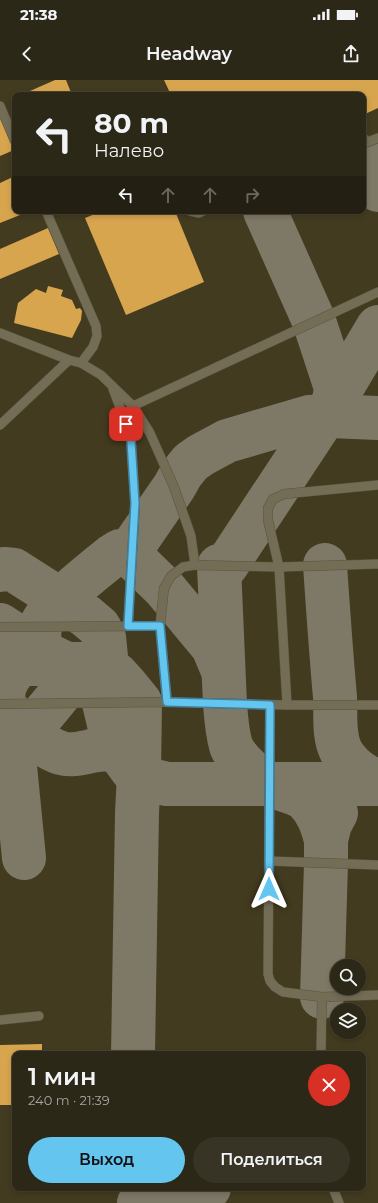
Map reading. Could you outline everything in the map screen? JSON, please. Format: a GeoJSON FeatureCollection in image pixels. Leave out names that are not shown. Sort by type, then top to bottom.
{"type":"FeatureCollection","features":[{"type":"Feature","properties":{"kind":"lane"},"geometry":{"type":"LineString","coordinates":[[0,106],[12,133]]}},
{"type":"Feature","properties":{"kind":"lane"},"geometry":{"type":"LineString","coordinates":[[366,143],[378,138]]}},
{"type":"Feature","properties":{"kind":"lane"},"geometry":{"type":"LineString","coordinates":[[47,214],[96,326],[97,336],[93,347],[81,363]]}},
{"type":"Feature","properties":{"kind":"lane"},"geometry":{"type":"LineString","coordinates":[[133,406],[378,292]]}},
{"type":"Feature","properties":{"kind":"lane"},"geometry":{"type":"LineString","coordinates":[[0,333],[69,360],[81,363],[100,375],[133,406],[150,433],[174,487],[191,536],[195,565]]}},
{"type":"Feature","properties":{"kind":"lane"},"geometry":{"type":"LineString","coordinates":[[0,425],[69,360]]}},
{"type":"Feature","properties":{"kind":"lane"},"geometry":{"type":"LineString","coordinates":[[112,386],[131,441],[135,503],[128,626]]}},
{"type":"Feature","properties":{"kind":"lane"},"geometry":{"type":"LineString","coordinates":[[287,706],[279,567],[268,520],[268,508],[273,499],[284,494],[378,486]]}},
{"type":"Feature","properties":{"kind":"lane"},"geometry":{"type":"LineString","coordinates":[[167,702],[160,626],[164,588],[171,576],[183,567],[195,565],[279,567],[378,564]]}},
{"type":"Feature","properties":{"kind":"lane"},"geometry":{"type":"LineString","coordinates":[[0,627],[160,626]]}},
{"type":"Feature","properties":{"kind":"lane"},"geometry":{"type":"LineString","coordinates":[[0,704],[167,702],[287,706],[378,705]]}},
{"type":"Feature","properties":{"kind":"lane"},"geometry":{"type":"LineString","coordinates":[[270,705],[268,974],[270,981],[282,992],[322,997],[378,995]]}},
{"type":"Feature","properties":{"kind":"lane"},"geometry":{"type":"LineString","coordinates":[[269,861],[378,865]]}},
{"type":"Feature","properties":{"kind":"lane"},"geometry":{"type":"LineString","coordinates":[[321,1051],[322,997]]}},
{"type":"Feature","properties":{"kind":"lane"},"geometry":{"type":"LineString","coordinates":[[0,1020],[39,1016]]}},
{"type":"Feature","properties":{"kind":"lane"},"geometry":{"type":"LineString","coordinates":[[334,1191],[339,1203]]}},
{"type":"Feature","properties":{"kind":"shaded area"},"geometry":{"type":"Polygon","coordinates":[[[0,80],[378,80],[378,1203],[0,1203],[0,80]]]}},
{"type":"Feature","properties":{"kind":"building"},"geometry":{"type":"Polygon","coordinates":[[[55,80],[66,80],[71,92],[30,92],[55,80]]]}},
{"type":"Feature","properties":{"kind":"building"},"geometry":{"type":"Polygon","coordinates":[[[164,80],[378,80],[378,108],[366,114],[366,92],[170,92],[164,80]]]}},
{"type":"Feature","properties":{"kind":"building"},"geometry":{"type":"Polygon","coordinates":[[[0,116],[12,145],[12,151],[0,156],[0,116]]]}},
{"type":"Feature","properties":{"kind":"building"},"geometry":{"type":"Polygon","coordinates":[[[12,177],[12,214],[22,214],[0,223],[0,183],[12,177]]]}},
{"type":"Feature","properties":{"kind":"building"},"geometry":{"type":"Polygon","coordinates":[[[95,214],[176,214],[204,282],[126,315],[85,218],[95,214]]]}},
{"type":"Feature","properties":{"kind":"building"},"geometry":{"type":"Polygon","coordinates":[[[48,228],[59,254],[0,279],[0,249],[48,228]]]}},
{"type":"Feature","properties":{"kind":"building"},"geometry":{"type":"Polygon","coordinates":[[[48,286],[63,290],[61,296],[72,300],[76,309],[80,308],[82,311],[81,320],[72,338],[14,323],[18,303],[36,289],[46,293],[48,286]]]}},
{"type":"Feature","properties":{"kind":"building"},"geometry":{"type":"Polygon","coordinates":[[[42,1044],[42,1051],[12,1051],[12,1105],[0,1105],[0,1045],[42,1044]]]}},
{"type":"Feature","properties":{"kind":"taxiway"},"geometry":{"type":"LineString","coordinates":[[366,164],[378,190]]}},
{"type":"Feature","properties":{"kind":"taxiway"},"geometry":{"type":"LineString","coordinates":[[226,566],[325,416],[334,401],[336,388],[314,321],[266,214]]}},
{"type":"Feature","properties":{"kind":"taxiway"},"geometry":{"type":"LineString","coordinates":[[334,401],[378,327]]}},
{"type":"Feature","properties":{"kind":"taxiway"},"geometry":{"type":"LineString","coordinates":[[132,548],[191,462],[227,441],[309,417],[331,416],[378,418]]}},
{"type":"Feature","properties":{"kind":"taxiway"},"geometry":{"type":"LineString","coordinates":[[42,652],[39,631],[51,610],[83,580],[120,551],[129,554],[164,588],[213,647],[223,671]]}},
{"type":"Feature","properties":{"kind":"taxiway"},"geometry":{"type":"LineString","coordinates":[[325,565],[335,697],[335,724],[338,745],[344,756],[353,766],[362,774],[378,782]]}},
{"type":"Feature","properties":{"kind":"taxiway"},"geometry":{"type":"LineString","coordinates":[[219,566],[225,704],[231,746],[237,757],[247,768],[264,781],[298,795],[306,800],[314,809],[326,840]]}},
{"type":"Feature","properties":{"kind":"taxiway"},"geometry":{"type":"LineString","coordinates":[[0,570],[14,570],[86,616],[99,627],[104,637],[107,667]]}},
{"type":"Feature","properties":{"kind":"taxiway"},"geometry":{"type":"LineString","coordinates":[[0,625],[42,652],[86,673],[96,683],[104,703],[113,741],[132,770],[146,779],[167,784],[378,784]]}},
{"type":"Feature","properties":{"kind":"taxiway"},"geometry":{"type":"LineString","coordinates":[[0,664],[98,664],[107,667],[117,675],[140,702],[133,1051]]}},
{"type":"Feature","properties":{"kind":"taxiway"},"geometry":{"type":"LineString","coordinates":[[0,671],[20,664],[9,677],[3,692],[4,704],[12,715],[47,747],[67,754],[104,749],[113,750],[121,755]]}},
{"type":"Feature","properties":{"kind":"taxiway"},"geometry":{"type":"LineString","coordinates":[[0,753],[8,749],[30,729],[79,670]]}},
{"type":"Feature","properties":{"kind":"taxiway"},"geometry":{"type":"LineString","coordinates":[[13,746],[24,858]]}},
{"type":"Feature","properties":{"kind":"taxiway"},"geometry":{"type":"LineString","coordinates":[[322,997],[326,840],[330,824],[336,813]]}},
{"type":"Feature","properties":{"kind":"taxiway"},"geometry":{"type":"LineString","coordinates":[[139,1203],[144,1198],[154,1193],[176,1191]]}},
{"type":"Feature","properties":{"kind":"route"},"geometry":{"type":"LineString","coordinates":[[126,424],[131,441],[135,503],[128,626],[160,626],[167,702],[270,705],[269,889]]}}]}
